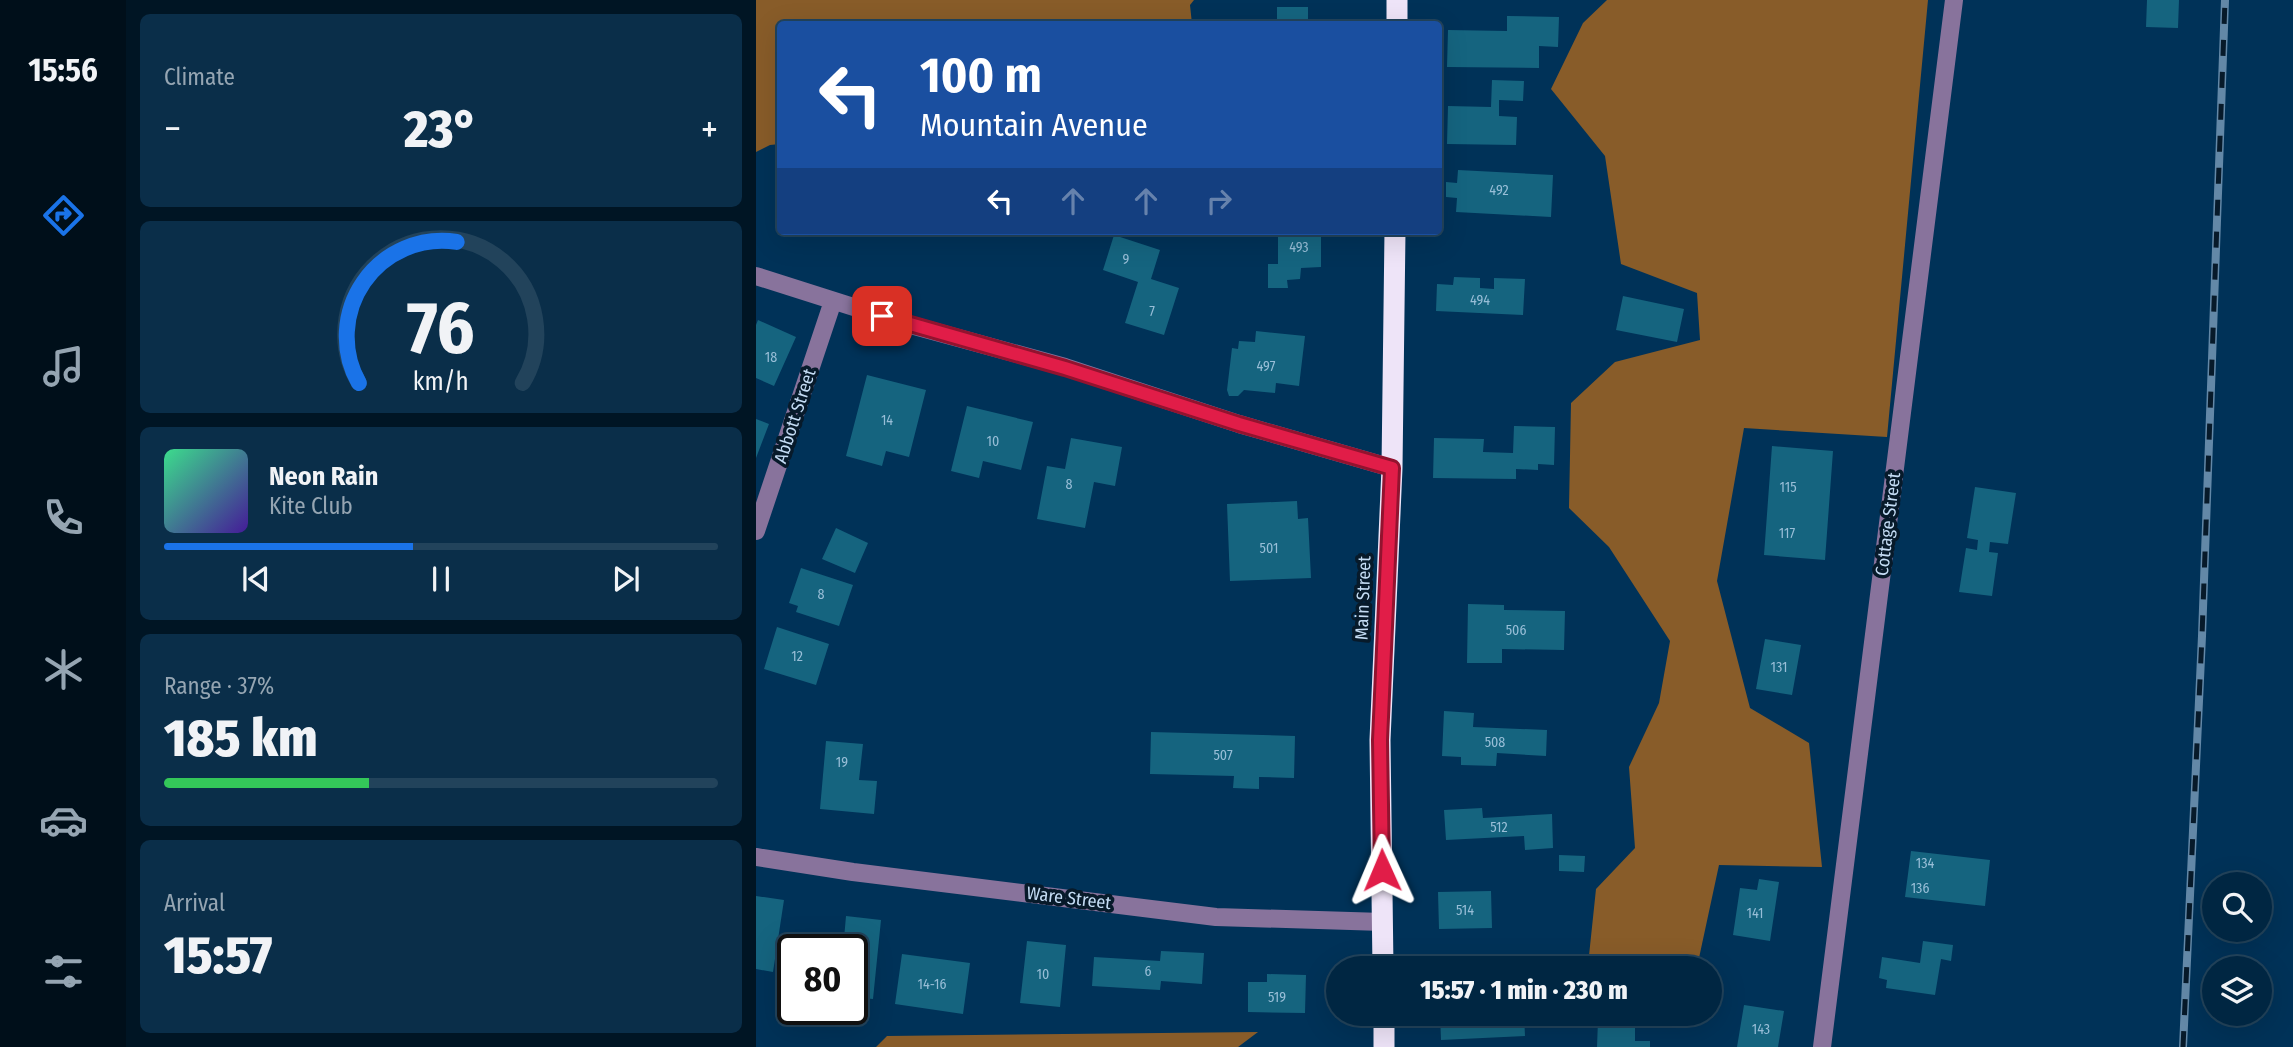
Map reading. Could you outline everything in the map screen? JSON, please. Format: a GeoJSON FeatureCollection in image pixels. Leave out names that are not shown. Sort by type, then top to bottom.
{"type":"FeatureCollection","features":[{"type":"Feature","properties":{"kind":"highway"},"geometry":{"type":"LineString","coordinates":[[1397,0],[1397,21]]}},
{"type":"Feature","properties":{"kind":"highway","name":"Main Street"},"geometry":{"type":"LineString","coordinates":[[1383,956],[1380,740],[1392,468],[1395,235]]}},
{"type":"Feature","properties":{"kind":"highway"},"geometry":{"type":"LineString","coordinates":[[1384,1026],[1384,1047]]}},
{"type":"Feature","properties":{"kind":"street","name":"Cottage Street"},"geometry":{"type":"LineString","coordinates":[[1822,1047],[1954,0]]}},
{"type":"Feature","properties":{"kind":"street"},"geometry":{"type":"LineString","coordinates":[[756,276],[907,324],[1065,368],[1239,424],[1392,468]]}},
{"type":"Feature","properties":{"kind":"street","name":"Abbott Street"},"geometry":{"type":"LineString","coordinates":[[756,531],[833,301]]}},
{"type":"Feature","properties":{"kind":"street","name":"Ware Street"},"geometry":{"type":"LineString","coordinates":[[756,857],[853,872],[1216,916],[1383,922]]}},
{"type":"Feature","properties":{"kind":"shaded area"},"geometry":{"type":"Polygon","coordinates":[[[756,0],[1194,0],[1190,5],[1192,21],[777,21],[777,144],[756,152],[756,0]]]}},
{"type":"Feature","properties":{"kind":"shaded area"},"geometry":{"type":"Polygon","coordinates":[[[1607,0],[1928,0],[1887,437],[1744,428],[1717,581],[1750,708],[1809,743],[1822,867],[1719,865],[1699,956],[1589,956],[1596,889],[1635,848],[1629,767],[1659,703],[1670,641],[1609,547],[1569,508],[1571,403],[1615,362],[1700,340],[1697,293],[1621,264],[1605,156],[1551,89],[1583,23],[1607,0]]]}},
{"type":"Feature","properties":{"kind":"shaded area"},"geometry":{"type":"Polygon","coordinates":[[[1258,1032],[1238,1047],[876,1047],[887,1036],[1258,1032]]]}},
{"type":"Feature","properties":{"kind":"building"},"geometry":{"type":"Polygon","coordinates":[[[2147,0],[2179,0],[2178,28],[2146,27],[2147,0]]]}},
{"type":"Feature","properties":{"kind":"building"},"geometry":{"type":"Polygon","coordinates":[[[1277,7],[1308,7],[1308,21],[1277,21],[1277,7]]]}},
{"type":"Feature","properties":{"kind":"building"},"geometry":{"type":"Polygon","coordinates":[[[1507,16],[1559,17],[1558,47],[1539,46],[1539,68],[1447,67],[1448,30],[1507,31],[1507,16]]]}},
{"type":"Feature","properties":{"kind":"building"},"geometry":{"type":"Polygon","coordinates":[[[1492,80],[1524,81],[1523,101],[1499,100],[1499,116],[1517,117],[1516,145],[1447,144],[1448,106],[1491,107],[1492,80]]]}},
{"type":"Feature","properties":{"kind":"building"},"geometry":{"type":"Polygon","coordinates":[[[1458,170],[1553,175],[1551,217],[1456,212],[1457,198],[1446,197],[1446,182],[1457,183],[1458,170]]]}},
{"type":"Feature","properties":{"kind":"building"},"geometry":{"type":"Polygon","coordinates":[[[1114,235],[1160,250],[1151,279],[1179,288],[1164,335],[1125,323],[1138,282],[1103,270],[1114,235]]]}},
{"type":"Feature","properties":{"kind":"building"},"geometry":{"type":"Polygon","coordinates":[[[1278,235],[1321,235],[1321,267],[1301,268],[1300,279],[1287,280],[1288,288],[1268,288],[1268,264],[1278,264],[1278,235]]]}},
{"type":"Feature","properties":{"kind":"building"},"geometry":{"type":"Polygon","coordinates":[[[1454,277],[1480,278],[1480,288],[1494,289],[1494,278],[1525,279],[1523,315],[1436,311],[1437,284],[1453,285],[1454,277]]]}},
{"type":"Feature","properties":{"kind":"building"},"geometry":{"type":"Polygon","coordinates":[[[1623,296],[1684,309],[1677,342],[1616,330],[1623,296]]]}},
{"type":"Feature","properties":{"kind":"building"},"geometry":{"type":"Polygon","coordinates":[[[758,320],[796,337],[774,386],[756,378],[758,320]]]}},
{"type":"Feature","properties":{"kind":"building"},"geometry":{"type":"Polygon","coordinates":[[[1256,331],[1305,336],[1299,386],[1276,383],[1275,393],[1244,390],[1238,396],[1229,396],[1227,390],[1232,348],[1238,349],[1239,341],[1255,342],[1256,331]]]}},
{"type":"Feature","properties":{"kind":"building"},"geometry":{"type":"Polygon","coordinates":[[[867,375],[926,390],[909,457],[886,451],[882,466],[846,456],[867,375]]]}},
{"type":"Feature","properties":{"kind":"building"},"geometry":{"type":"Polygon","coordinates":[[[967,406],[1033,422],[1021,470],[983,461],[979,478],[951,471],[967,406]]]}},
{"type":"Feature","properties":{"kind":"building"},"geometry":{"type":"Polygon","coordinates":[[[756,419],[769,424],[756,458],[756,419]]]}},
{"type":"Feature","properties":{"kind":"building"},"geometry":{"type":"Polygon","coordinates":[[[1514,426],[1555,427],[1554,465],[1538,464],[1538,470],[1516,469],[1516,479],[1433,478],[1434,438],[1484,439],[1483,452],[1513,453],[1514,426]]]}},
{"type":"Feature","properties":{"kind":"building"},"geometry":{"type":"Polygon","coordinates":[[[1071,438],[1122,447],[1115,486],[1094,482],[1085,528],[1037,519],[1047,466],[1065,469],[1071,438]]]}},
{"type":"Feature","properties":{"kind":"building"},"geometry":{"type":"Polygon","coordinates":[[[1772,446],[1833,451],[1825,560],[1764,555],[1772,446]]]}},
{"type":"Feature","properties":{"kind":"building"},"geometry":{"type":"Polygon","coordinates":[[[1975,487],[2016,493],[2008,544],[1990,542],[1989,552],[1998,553],[1992,596],[1959,592],[1966,548],[1977,550],[1978,540],[1967,538],[1975,487]]]}},
{"type":"Feature","properties":{"kind":"building"},"geometry":{"type":"Polygon","coordinates":[[[1297,501],[1298,519],[1308,518],[1311,578],[1230,581],[1227,504],[1297,501]]]}},
{"type":"Feature","properties":{"kind":"building"},"geometry":{"type":"Polygon","coordinates":[[[836,528],[868,543],[855,573],[822,559],[836,528]]]}},
{"type":"Feature","properties":{"kind":"building"},"geometry":{"type":"Polygon","coordinates":[[[801,568],[853,585],[839,626],[796,612],[798,606],[789,603],[801,568]]]}},
{"type":"Feature","properties":{"kind":"building"},"geometry":{"type":"Polygon","coordinates":[[[1468,604],[1504,605],[1504,610],[1565,611],[1564,650],[1502,649],[1502,663],[1467,663],[1468,604]]]}},
{"type":"Feature","properties":{"kind":"building"},"geometry":{"type":"Polygon","coordinates":[[[777,627],[829,644],[816,685],[764,669],[777,627]]]}},
{"type":"Feature","properties":{"kind":"building"},"geometry":{"type":"Polygon","coordinates":[[[1765,639],[1801,645],[1792,695],[1756,689],[1765,639]]]}},
{"type":"Feature","properties":{"kind":"building"},"geometry":{"type":"Polygon","coordinates":[[[1444,711],[1474,713],[1473,727],[1547,730],[1546,756],[1497,753],[1496,766],[1461,765],[1461,757],[1442,756],[1444,711]]]}},
{"type":"Feature","properties":{"kind":"building"},"geometry":{"type":"Polygon","coordinates":[[[1151,732],[1295,736],[1294,778],[1259,777],[1259,789],[1233,788],[1234,776],[1150,774],[1151,732]]]}},
{"type":"Feature","properties":{"kind":"building"},"geometry":{"type":"Polygon","coordinates":[[[826,741],[863,744],[859,780],[877,781],[874,814],[820,809],[826,741]]]}},
{"type":"Feature","properties":{"kind":"building"},"geometry":{"type":"Polygon","coordinates":[[[1482,808],[1483,818],[1552,814],[1553,848],[1525,850],[1524,836],[1446,840],[1444,810],[1482,808]]]}},
{"type":"Feature","properties":{"kind":"building"},"geometry":{"type":"Polygon","coordinates":[[[1911,851],[1990,860],[1985,906],[1905,897],[1911,851]]]}},
{"type":"Feature","properties":{"kind":"building"},"geometry":{"type":"Polygon","coordinates":[[[1559,855],[1585,856],[1584,872],[1559,871],[1559,855]]]}},
{"type":"Feature","properties":{"kind":"building"},"geometry":{"type":"Polygon","coordinates":[[[1759,879],[1779,882],[1770,941],[1733,935],[1740,888],[1757,890],[1759,879]]]}},
{"type":"Feature","properties":{"kind":"building"},"geometry":{"type":"Polygon","coordinates":[[[1491,891],[1492,928],[1439,929],[1438,892],[1491,891]]]}},
{"type":"Feature","properties":{"kind":"building"},"geometry":{"type":"Polygon","coordinates":[[[756,896],[784,900],[773,972],[756,969],[756,896]]]}},
{"type":"Feature","properties":{"kind":"building"},"geometry":{"type":"Polygon","coordinates":[[[846,916],[881,920],[873,999],[868,999],[868,934],[844,934],[846,916]]]}},
{"type":"Feature","properties":{"kind":"building"},"geometry":{"type":"Polygon","coordinates":[[[1027,941],[1066,945],[1060,1007],[1020,1003],[1027,941]]]}},
{"type":"Feature","properties":{"kind":"building"},"geometry":{"type":"Polygon","coordinates":[[[1923,941],[1953,945],[1951,961],[1941,959],[1935,995],[1886,988],[1887,980],[1879,978],[1882,957],[1920,963],[1923,941]]]}},
{"type":"Feature","properties":{"kind":"building"},"geometry":{"type":"Polygon","coordinates":[[[1161,951],[1204,953],[1202,984],[1161,981],[1160,990],[1092,986],[1094,957],[1160,961],[1161,951]]]}},
{"type":"Feature","properties":{"kind":"building"},"geometry":{"type":"Polygon","coordinates":[[[902,954],[970,963],[963,1014],[895,1004],[902,954]]]}},
{"type":"Feature","properties":{"kind":"building"},"geometry":{"type":"Polygon","coordinates":[[[1267,974],[1306,975],[1305,1013],[1248,1012],[1248,982],[1267,982],[1267,974]]]}},
{"type":"Feature","properties":{"kind":"building"},"geometry":{"type":"Polygon","coordinates":[[[1744,1005],[1784,1011],[1778,1047],[1737,1047],[1744,1005]]]}},
{"type":"Feature","properties":{"kind":"building"},"geometry":{"type":"Polygon","coordinates":[[[1440,1026],[1525,1026],[1525,1036],[1441,1040],[1440,1026]]]}},
{"type":"Feature","properties":{"kind":"building"},"geometry":{"type":"Polygon","coordinates":[[[1598,1026],[1635,1026],[1635,1041],[1650,1041],[1650,1047],[1597,1047],[1598,1026]]]}},
{"type":"Feature","properties":{"kind":"railway"},"geometry":{"type":"LineString","coordinates":[[2183,1047],[2202,636],[2225,0]]}},
{"type":"Feature","properties":{"kind":"route"},"geometry":{"type":"LineString","coordinates":[[882,316],[1065,368],[1239,424],[1392,468],[1380,740],[1382,870]]}}]}
